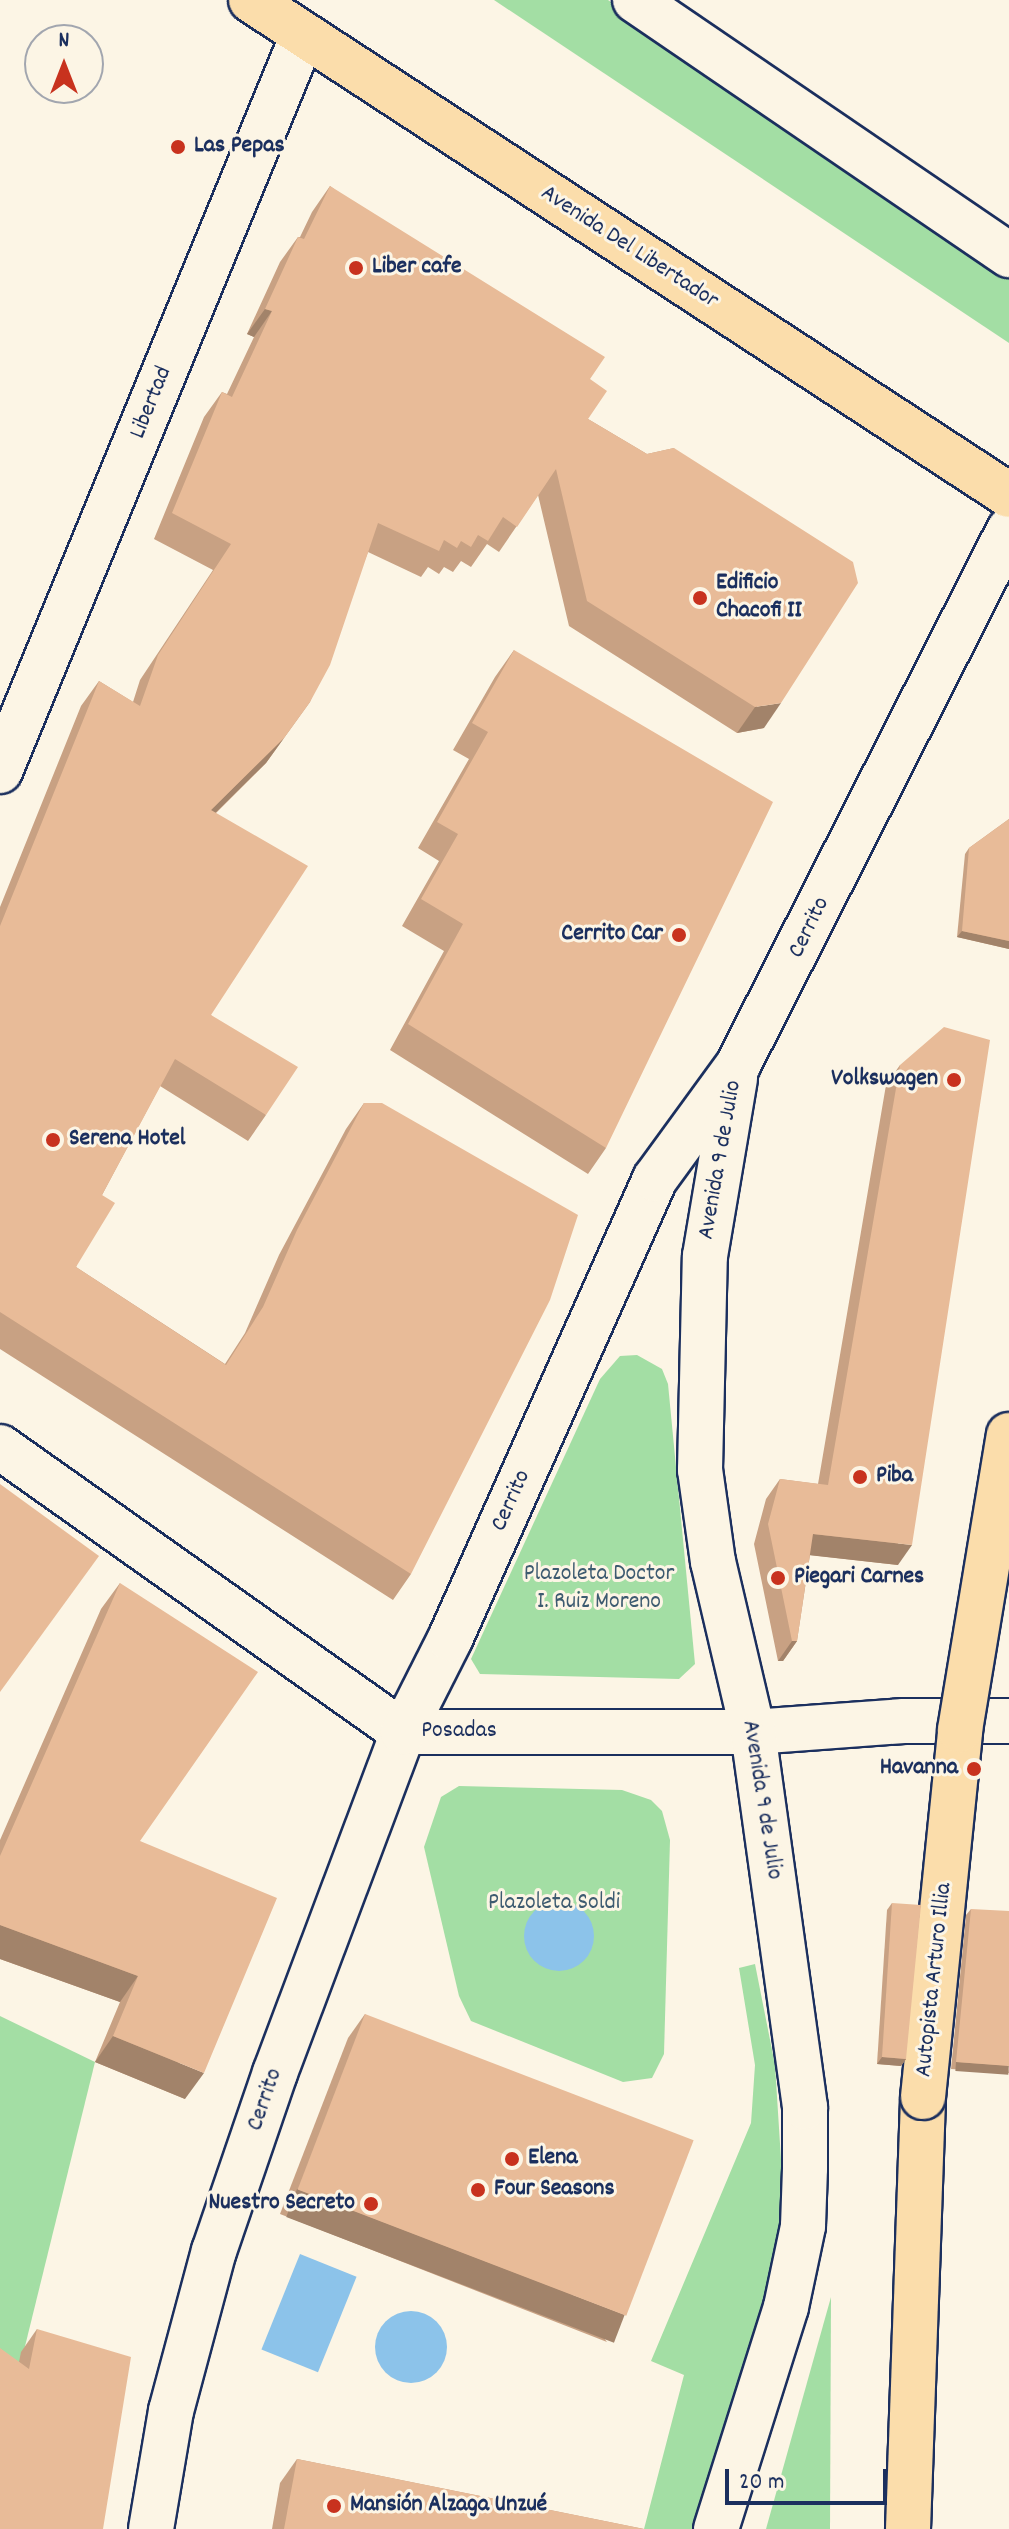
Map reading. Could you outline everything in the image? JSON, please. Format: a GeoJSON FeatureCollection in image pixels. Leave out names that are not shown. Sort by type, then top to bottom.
{"type":"FeatureCollection","features":[{"type":"Feature","properties":{"kind":"main road","name":"Avenida Del Libertador"},"geometry":{"type":"LineString","coordinates":[[251,0],[1009,495]]}},
{"type":"Feature","properties":{"kind":"main road","name":"Autopista Arturo Illia"},"geometry":{"type":"LineString","coordinates":[[908,2529],[923,2097],[960,1730],[1009,1435]]}},
{"type":"Feature","properties":{"kind":"street"},"geometry":{"type":"LineString","coordinates":[[635,0],[1009,255]]}},
{"type":"Feature","properties":{"kind":"street","name":"Libertad"},"geometry":{"type":"LineString","coordinates":[[0,771],[303,35]]}},
{"type":"Feature","properties":{"kind":"street","name":"Cerrito"},"geometry":{"type":"LineString","coordinates":[[151,2529],[171,2411],[214,2251],[275,2073],[403,1732],[450,1639],[655,1179],[738,1065],[1009,530]]}},
{"type":"Feature","properties":{"kind":"street","name":"Avenida 9 de Julio"},"geometry":{"type":"LineString","coordinates":[[716,2529],[764,2390],[803,2226],[805,2107],[753,1732],[713,1562],[700,1470],[698,1399],[705,1256],[738,1065]]}},
{"type":"Feature","properties":{"kind":"street","name":"Posadas"},"geometry":{"type":"LineString","coordinates":[[0,1447],[403,1732],[753,1732],[904,1721],[1009,1721]]}},
{"type":"Feature","properties":{"kind":"green space"},"geometry":{"type":"Polygon","coordinates":[[[494,0],[608,0],[1009,265],[1009,343],[494,0]]]}},
{"type":"Feature","properties":{"kind":"green space","name":"Plazoleta Doctor I. Ruiz Moreno"},"geometry":{"type":"Polygon","coordinates":[[[637,1355],[662,1369],[668,1384],[695,1664],[679,1679],[480,1674],[471,1659],[600,1379],[620,1356],[637,1355]]]}},
{"type":"Feature","properties":{"kind":"green space","name":"Plazoleta Soldi"},"geometry":{"type":"Polygon","coordinates":[[[459,1786],[622,1790],[651,1800],[662,1811],[670,1840],[664,2054],[652,2078],[623,2082],[471,2021],[459,1996],[424,1847],[441,1797],[459,1786]]]}},
{"type":"Feature","properties":{"kind":"green space"},"geometry":{"type":"Polygon","coordinates":[[[755,1964],[775,2065],[783,2191],[779,2244],[756,2351],[695,2529],[644,2529],[684,2375],[651,2361],[751,2123],[755,2065],[739,1968],[755,1964]]]}},
{"type":"Feature","properties":{"kind":"green space"},"geometry":{"type":"Polygon","coordinates":[[[0,2016],[95,2062],[14,2391],[0,2381],[0,2016]]]}},
{"type":"Feature","properties":{"kind":"green space"},"geometry":{"type":"Polygon","coordinates":[[[831,2297],[830,2529],[766,2529],[831,2297]]]}},
{"type":"Feature","properties":{"kind":"water"},"geometry":{"type":"Polygon","coordinates":[[[559,1901],[578,1907],[588,1917],[594,1936],[588,1955],[578,1965],[559,1971],[540,1965],[530,1955],[524,1936],[530,1917],[540,1907],[559,1901]]]}},
{"type":"Feature","properties":{"kind":"water"},"geometry":{"type":"Polygon","coordinates":[[[300,2254],[357,2277],[318,2372],[261,2349],[300,2254]]]}},
{"type":"Feature","properties":{"kind":"water"},"geometry":{"type":"Polygon","coordinates":[[[411,2311],[431,2317],[441,2327],[447,2347],[441,2367],[431,2377],[411,2383],[391,2377],[381,2367],[375,2347],[381,2327],[391,2317],[411,2311]]]}},
{"type":"Feature","properties":{"kind":"building"},"geometry":{"type":"Polygon","coordinates":[[[330,186],[605,357],[590,379],[607,391],[588,419],[647,454],[674,448],[853,562],[858,583],[781,703],[755,707],[587,601],[556,469],[517,527],[503,517],[488,541],[478,535],[471,547],[461,541],[457,548],[444,540],[439,551],[378,523],[330,665],[310,702],[284,738],[211,810],[308,866],[211,1015],[298,1067],[266,1115],[175,1059],[102,1195],[115,1203],[76,1267],[226,1365],[263,1307],[297,1230],[364,1103],[382,1103],[578,1215],[550,1300],[411,1574],[0,1312],[0,926],[99,681],[140,706],[158,655],[231,544],[172,513],[222,392],[232,397],[272,311],[265,309],[298,237],[304,239],[330,186]]]}},
{"type":"Feature","properties":{"kind":"building"},"geometry":{"type":"Polygon","coordinates":[[[514,650],[773,802],[606,1148],[408,1024],[463,924],[421,899],[458,834],[437,822],[488,732],[472,723],[514,650]]]}},
{"type":"Feature","properties":{"kind":"building"},"geometry":{"type":"Polygon","coordinates":[[[1009,819],[1009,941],[962,931],[969,848],[1009,819]]]}},
{"type":"Feature","properties":{"kind":"building"},"geometry":{"type":"Polygon","coordinates":[[[944,1027],[990,1040],[912,1545],[813,1534],[797,1641],[792,1641],[768,1524],[780,1479],[828,1485],[900,1065],[944,1027]]]}},
{"type":"Feature","properties":{"kind":"building"},"geometry":{"type":"Polygon","coordinates":[[[0,1484],[99,1556],[0,1692],[0,1484]]]}},
{"type":"Feature","properties":{"kind":"building"},"geometry":{"type":"Polygon","coordinates":[[[120,1583],[258,1672],[140,1841],[277,1898],[204,2073],[113,2036],[138,1976],[0,1925],[0,1856],[120,1583]]]}},
{"type":"Feature","properties":{"kind":"building"},"geometry":{"type":"Polygon","coordinates":[[[892,1903],[921,1905],[906,2059],[882,2057],[892,1903]]]}},
{"type":"Feature","properties":{"kind":"building"},"geometry":{"type":"Polygon","coordinates":[[[971,1909],[1009,1911],[1009,2066],[956,2062],[971,1909]]]}},
{"type":"Feature","properties":{"kind":"building","name":"Four Seasons"},"geometry":{"type":"Polygon","coordinates":[[[365,2014],[694,2140],[626,2316],[298,2190],[365,2014]]]}},
{"type":"Feature","properties":{"kind":"building"},"geometry":{"type":"Polygon","coordinates":[[[37,2329],[131,2357],[103,2529],[0,2529],[0,2348],[29,2369],[37,2329]]]}},
{"type":"Feature","properties":{"kind":"building"},"geometry":{"type":"Polygon","coordinates":[[[297,2459],[644,2529],[284,2529],[297,2459]]]}},
{"type":"Feature","properties":{"kind":"place","name":"Las Pepas"},"geometry":{"type":"Point","coordinates":[178,147]}},
{"type":"Feature","properties":{"kind":"place","name":"Liber cafe"},"geometry":{"type":"Point","coordinates":[356,268]}},
{"type":"Feature","properties":{"kind":"place","name":"Edificio Chacofi II"},"geometry":{"type":"Point","coordinates":[700,598]}},
{"type":"Feature","properties":{"kind":"place","name":"Cerrito Car"},"geometry":{"type":"Point","coordinates":[679,935]}},
{"type":"Feature","properties":{"kind":"place","name":"Volkswagen"},"geometry":{"type":"Point","coordinates":[954,1080]}},
{"type":"Feature","properties":{"kind":"place","name":"Serena Hotel"},"geometry":{"type":"Point","coordinates":[53,1140]}},
{"type":"Feature","properties":{"kind":"place","name":"Piba"},"geometry":{"type":"Point","coordinates":[860,1477]}},
{"type":"Feature","properties":{"kind":"place","name":"Piegari Carnes"},"geometry":{"type":"Point","coordinates":[778,1578]}},
{"type":"Feature","properties":{"kind":"place","name":"Havanna"},"geometry":{"type":"Point","coordinates":[974,1769]}},
{"type":"Feature","properties":{"kind":"place","name":"Elena"},"geometry":{"type":"Point","coordinates":[512,2159]}},
{"type":"Feature","properties":{"kind":"place","name":"Four Seasons"},"geometry":{"type":"Point","coordinates":[478,2190]}},
{"type":"Feature","properties":{"kind":"place","name":"Nuestro Secreto"},"geometry":{"type":"Point","coordinates":[371,2204]}},
{"type":"Feature","properties":{"kind":"place","name":"Mansión Alzaga Unzué"},"geometry":{"type":"Point","coordinates":[334,2506]}}]}
